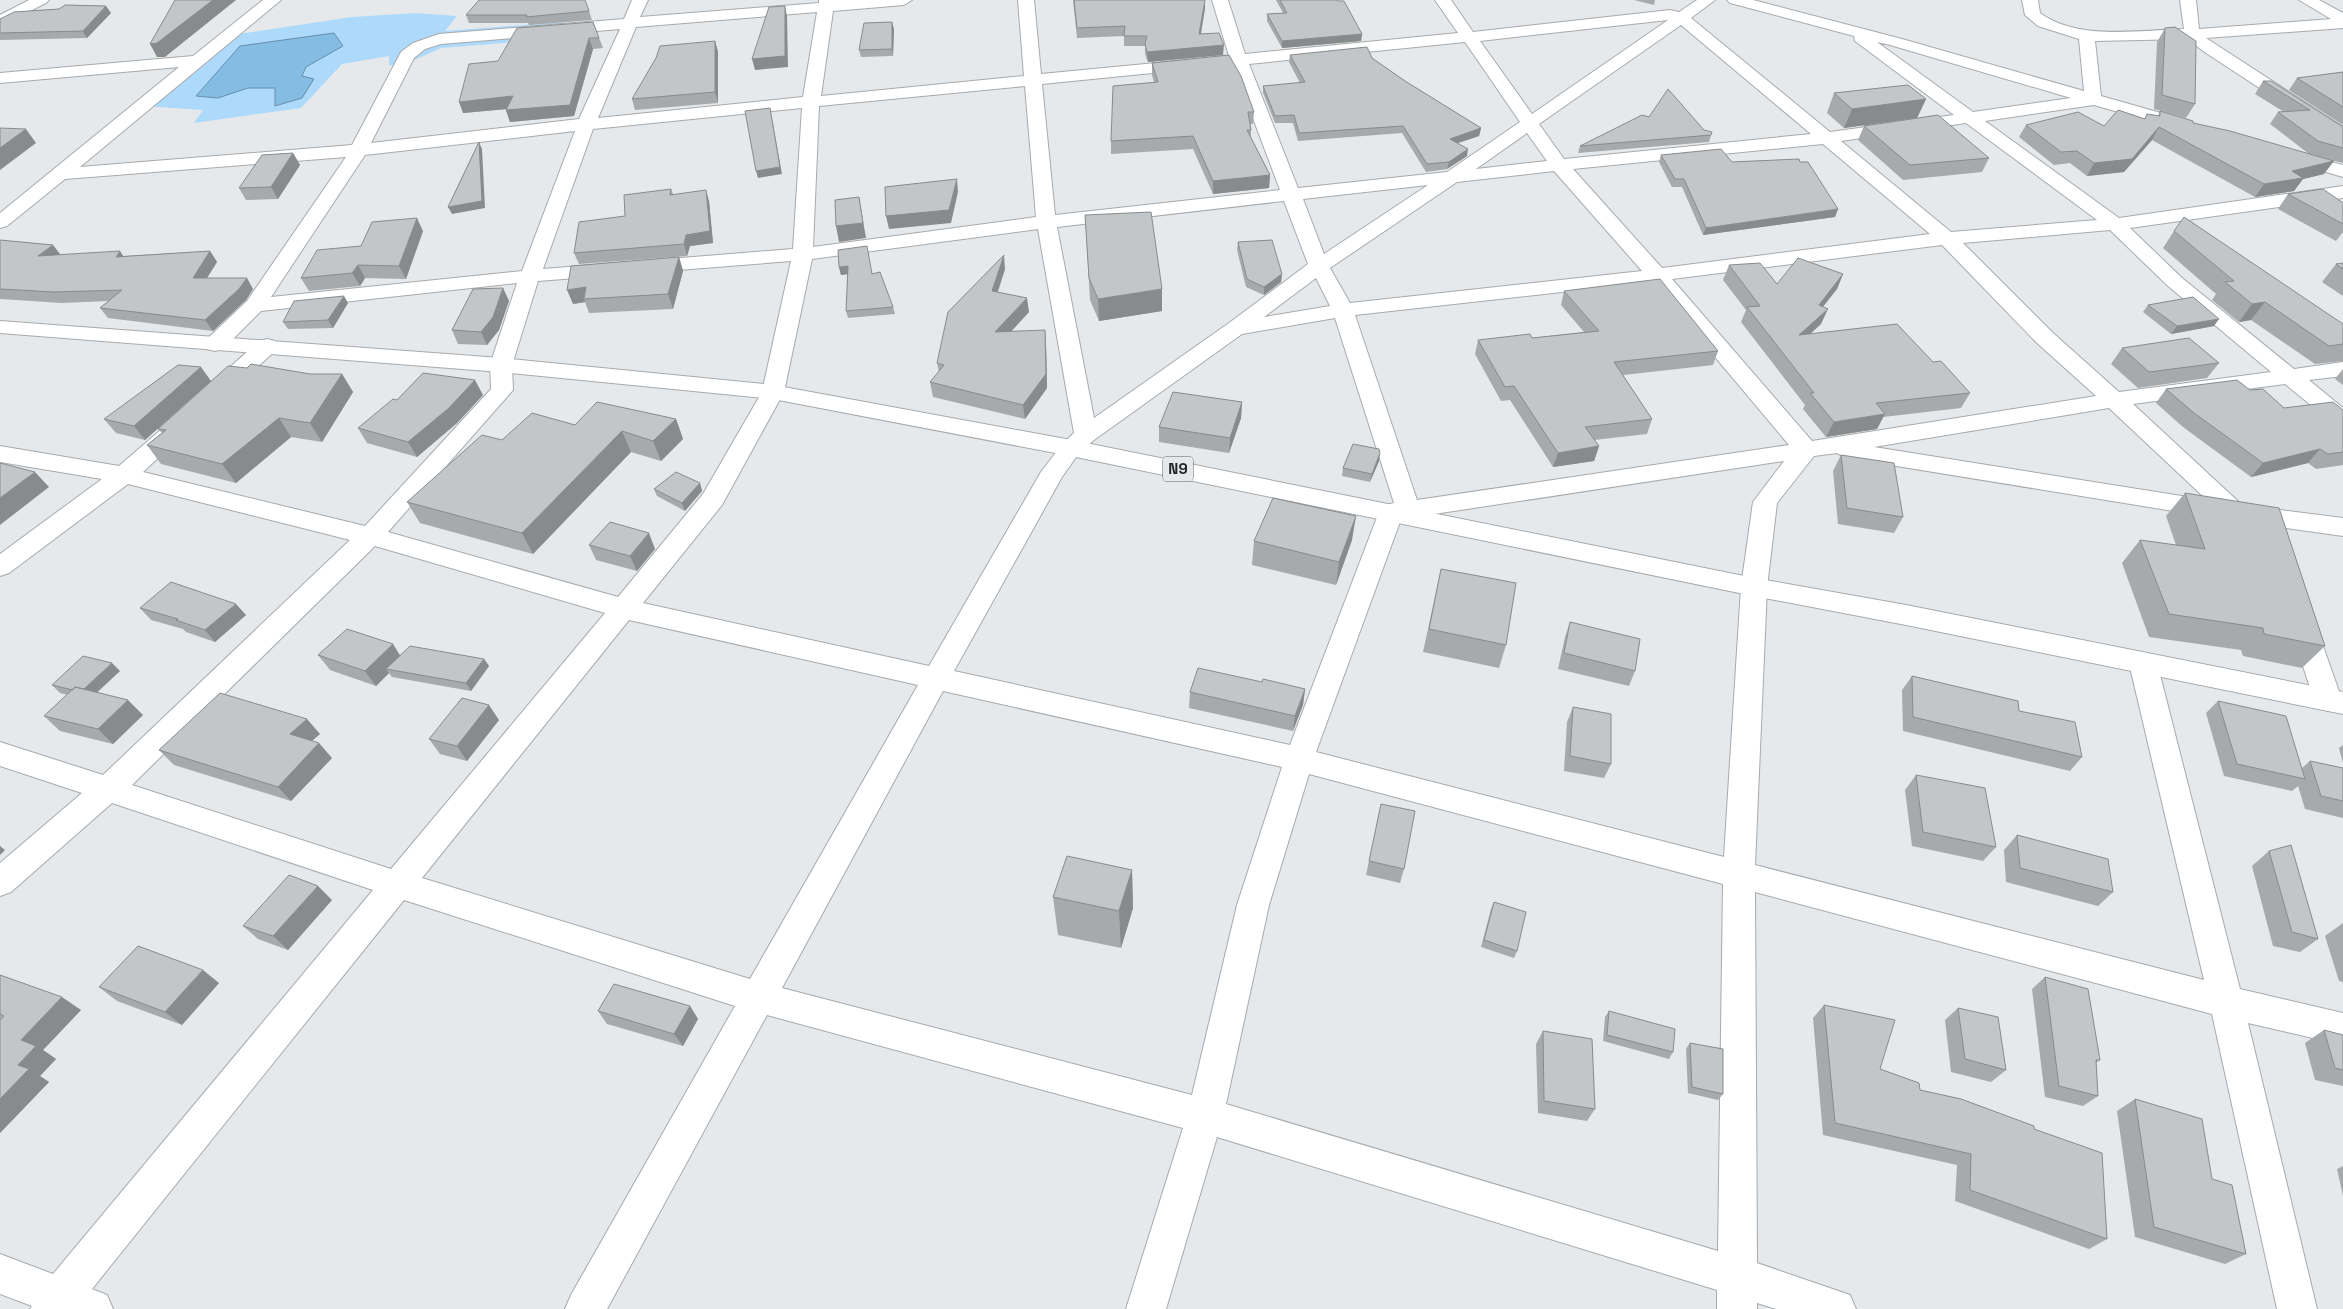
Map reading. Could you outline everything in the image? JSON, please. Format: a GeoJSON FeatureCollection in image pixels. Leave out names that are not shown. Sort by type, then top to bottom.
{"type":"FeatureCollection","features":[{"type":"Feature","properties":{"kind":"street"},"geometry":{"type":"LineString","coordinates":[[0,21],[41,0]]}},
{"type":"Feature","properties":{"kind":"street"},"geometry":{"type":"LineString","coordinates":[[0,222],[61,174],[194,61],[273,0]]}},
{"type":"Feature","properties":{"kind":"street"},"geometry":{"type":"LineString","coordinates":[[0,882],[107,790],[370,536],[502,390],[501,365],[530,276],[586,124],[640,0]]}},
{"type":"Feature","properties":{"kind":"street"},"geometry":{"type":"LineString","coordinates":[[215,344],[255,305],[359,150],[407,54],[419,46],[439,39],[631,24],[826,3],[904,0]]}},
{"type":"Feature","properties":{"kind":"street"},"geometry":{"type":"LineString","coordinates":[[1026,0],[1046,222],[1079,441]]}},
{"type":"Feature","properties":{"kind":"street"},"geometry":{"type":"LineString","coordinates":[[1146,1309],[1205,1116],[1253,905],[1299,759],[1399,510],[1342,310],[1319,266],[1239,60],[1220,0]]}},
{"type":"Feature","properties":{"kind":"street"},"geometry":{"type":"LineString","coordinates":[[1443,0],[1559,165],[1816,448],[2268,518],[2343,527]]}},
{"type":"Feature","properties":{"kind":"street"},"geometry":{"type":"LineString","coordinates":[[585,1309],[1025,518],[1079,441],[1319,266],[1374,231],[1708,0]]}},
{"type":"Feature","properties":{"kind":"street"},"geometry":{"type":"LineString","coordinates":[[1735,0],[1849,30],[2198,130]]}},
{"type":"Feature","properties":{"kind":"street"},"geometry":{"type":"LineString","coordinates":[[2030,0],[2033,15],[2044,23],[2087,36],[2192,34],[2343,24]]}},
{"type":"Feature","properties":{"kind":"street"},"geometry":{"type":"LineString","coordinates":[[2188,0],[2192,34],[2209,48],[2343,136]]}},
{"type":"Feature","properties":{"kind":"street"},"geometry":{"type":"LineString","coordinates":[[2307,0],[2343,19]]}},
{"type":"Feature","properties":{"kind":"street"},"geometry":{"type":"LineString","coordinates":[[0,1274],[67,1305],[399,885],[713,499],[774,392],[803,254],[811,102],[826,3]]}},
{"type":"Feature","properties":{"kind":"street"},"geometry":{"type":"LineString","coordinates":[[61,174],[359,150],[586,124],[1470,37],[1670,14],[1682,18],[1947,238],[2046,338],[2166,446],[2235,513]]}},
{"type":"Feature","properties":{"kind":"street"},"geometry":{"type":"LineString","coordinates":[[1849,30],[2115,224],[2174,282],[2343,420]]}},
{"type":"Feature","properties":{"kind":"street"},"geometry":{"type":"LineString","coordinates":[[2087,36],[2093,100]]}},
{"type":"Feature","properties":{"kind":"street"},"geometry":{"type":"LineString","coordinates":[[0,78],[194,61]]}},
{"type":"Feature","properties":{"kind":"street"},"geometry":{"type":"LineString","coordinates":[[255,305],[530,276],[803,254],[1046,222],[1291,194],[1826,138],[1968,116],[2093,100]]}},
{"type":"Feature","properties":{"kind":"street"},"geometry":{"type":"LineString","coordinates":[[2275,152],[2343,171]]}},
{"type":"Feature","properties":{"kind":"street"},"geometry":{"type":"LineString","coordinates":[[1236,328],[1342,310],[1657,275],[1947,238],[2115,224],[2343,192]]}},
{"type":"Feature","properties":{"kind":"street","name":"N9"},"geometry":{"type":"LineString","coordinates":[[0,327],[501,365],[774,392],[1079,441],[1754,587],[2335,701]]}},
{"type":"Feature","properties":{"kind":"street"},"geometry":{"type":"LineString","coordinates":[[0,567],[124,475],[267,346]]}},
{"type":"Feature","properties":{"kind":"street"},"geometry":{"type":"LineString","coordinates":[[1399,510],[1816,448],[2114,400],[2343,369]]}},
{"type":"Feature","properties":{"kind":"street"},"geometry":{"type":"LineString","coordinates":[[1738,1293],[1740,875],[1754,587],[1765,502],[1816,448]]}},
{"type":"Feature","properties":{"kind":"street"},"geometry":{"type":"LineString","coordinates":[[0,454],[124,475],[370,536],[624,609],[1299,759],[1740,875],[1982,936],[2226,1002],[2343,1029]]}},
{"type":"Feature","properties":{"kind":"street"},"geometry":{"type":"LineString","coordinates":[[2268,518],[2277,545]]}},
{"type":"Feature","properties":{"kind":"street"},"geometry":{"type":"LineString","coordinates":[[2295,600],[2335,701]]}},
{"type":"Feature","properties":{"kind":"street"},"geometry":{"type":"LineString","coordinates":[[2143,663],[2226,1002],[2297,1309]]}},
{"type":"Feature","properties":{"kind":"street"},"geometry":{"type":"LineString","coordinates":[[0,754],[399,885],[757,997],[1205,1116],[1738,1293],[1836,1309]]}},
{"type":"Feature","properties":{"kind":"shaded area"},"geometry":{"type":"Polygon","coordinates":[[[416,13],[457,16],[445,31],[563,22],[555,39],[441,48],[401,66],[389,65],[389,56],[342,64],[301,108],[194,123],[203,110],[144,106],[232,35],[352,17],[416,13]]]}},
{"type":"Feature","properties":{"kind":"shaded area"},"geometry":{"type":"Polygon","coordinates":[[[334,33],[343,46],[306,67],[302,76],[314,79],[302,98],[275,106],[275,88],[248,88],[218,98],[196,96],[240,46],[334,33]]]}},
{"type":"Feature","properties":{"kind":"building"},"geometry":{"type":"Polygon","coordinates":[[[175,0],[213,0],[157,43],[150,44],[175,0]]]}},
{"type":"Feature","properties":{"kind":"building"},"geometry":{"type":"Polygon","coordinates":[[[479,0],[585,0],[589,11],[526,17],[527,15],[466,15],[479,0]]]}},
{"type":"Feature","properties":{"kind":"building"},"geometry":{"type":"Polygon","coordinates":[[[1074,0],[1205,0],[1199,34],[1219,33],[1224,45],[1147,52],[1145,44],[1147,36],[1124,36],[1125,26],[1077,28],[1074,0]]]}},
{"type":"Feature","properties":{"kind":"building"},"geometry":{"type":"Polygon","coordinates":[[[1280,0],[1344,1],[1362,34],[1282,41],[1267,14],[1287,13],[1280,0]]]}},
{"type":"Feature","properties":{"kind":"building"},"geometry":{"type":"Polygon","coordinates":[[[65,5],[106,6],[83,31],[0,33],[0,19],[14,12],[59,9],[65,5]]]}},
{"type":"Feature","properties":{"kind":"building"},"geometry":{"type":"Polygon","coordinates":[[[785,6],[785,56],[752,59],[769,7],[785,6]]]}},
{"type":"Feature","properties":{"kind":"building"},"geometry":{"type":"Polygon","coordinates":[[[593,22],[599,38],[589,38],[570,105],[506,110],[513,96],[459,102],[469,64],[498,61],[517,28],[593,22]]]}},
{"type":"Feature","properties":{"kind":"building"},"geometry":{"type":"Polygon","coordinates":[[[892,22],[892,49],[859,50],[864,23],[892,22]]]}},
{"type":"Feature","properties":{"kind":"building"},"geometry":{"type":"Polygon","coordinates":[[[2175,27],[2196,41],[2195,104],[2162,95],[2165,28],[2175,27]]]}},
{"type":"Feature","properties":{"kind":"building"},"geometry":{"type":"Polygon","coordinates":[[[715,41],[715,92],[632,99],[656,58],[660,46],[715,41]]]}},
{"type":"Feature","properties":{"kind":"building"},"geometry":{"type":"Polygon","coordinates":[[[1367,47],[1372,58],[1405,81],[1481,128],[1450,139],[1468,149],[1449,162],[1427,164],[1403,126],[1299,133],[1294,115],[1275,116],[1263,86],[1305,82],[1290,55],[1367,47]]]}},
{"type":"Feature","properties":{"kind":"building"},"geometry":{"type":"Polygon","coordinates":[[[1229,55],[1241,76],[1254,112],[1248,112],[1251,130],[1247,130],[1270,175],[1213,181],[1193,136],[1111,141],[1113,86],[1158,82],[1152,63],[1229,55]]]}},
{"type":"Feature","properties":{"kind":"building"},"geometry":{"type":"Polygon","coordinates":[[[2343,72],[2343,107],[2297,78],[2343,72]]]}},
{"type":"Feature","properties":{"kind":"building"},"geometry":{"type":"Polygon","coordinates":[[[2263,81],[2271,81],[2343,127],[2343,148],[2318,141],[2278,112],[2310,110],[2263,81]]]}},
{"type":"Feature","properties":{"kind":"building"},"geometry":{"type":"Polygon","coordinates":[[[1908,85],[1926,99],[1852,109],[1834,93],[1908,85]]]}},
{"type":"Feature","properties":{"kind":"building"},"geometry":{"type":"Polygon","coordinates":[[[1668,89],[1704,130],[1712,132],[1711,135],[1580,146],[1642,115],[1649,117],[1668,89]]]}},
{"type":"Feature","properties":{"kind":"building"},"geometry":{"type":"Polygon","coordinates":[[[770,108],[780,167],[756,171],[745,111],[770,108]]]}},
{"type":"Feature","properties":{"kind":"building"},"geometry":{"type":"Polygon","coordinates":[[[2118,110],[2145,119],[2147,114],[2160,116],[2160,111],[2193,121],[2193,123],[2230,131],[2334,161],[2292,171],[2303,178],[2264,184],[2159,127],[2132,159],[2094,163],[2077,151],[2061,152],[2026,125],[2078,112],[2104,126],[2118,110]]]}},
{"type":"Feature","properties":{"kind":"building"},"geometry":{"type":"Polygon","coordinates":[[[1938,115],[1989,158],[1910,165],[1864,126],[1938,115]]]}},
{"type":"Feature","properties":{"kind":"building"},"geometry":{"type":"Polygon","coordinates":[[[0,128],[26,129],[0,148],[0,128]]]}},
{"type":"Feature","properties":{"kind":"building"},"geometry":{"type":"Polygon","coordinates":[[[479,142],[482,201],[448,207],[479,142]]]}},
{"type":"Feature","properties":{"kind":"building"},"geometry":{"type":"Polygon","coordinates":[[[1721,149],[1732,162],[1799,159],[1800,162],[1808,162],[1838,209],[1706,228],[1684,179],[1675,179],[1661,155],[1721,149]]]}},
{"type":"Feature","properties":{"kind":"building"},"geometry":{"type":"Polygon","coordinates":[[[293,153],[271,187],[239,188],[262,155],[293,153]]]}},
{"type":"Feature","properties":{"kind":"building"},"geometry":{"type":"Polygon","coordinates":[[[957,179],[949,210],[886,216],[885,187],[957,179]]]}},
{"type":"Feature","properties":{"kind":"building"},"geometry":{"type":"Polygon","coordinates":[[[671,189],[670,195],[706,190],[710,231],[686,235],[684,244],[574,253],[579,222],[625,216],[624,195],[671,189]]]}},
{"type":"Feature","properties":{"kind":"building"},"geometry":{"type":"Polygon","coordinates":[[[2323,189],[2343,203],[2343,224],[2288,194],[2323,189]]]}},
{"type":"Feature","properties":{"kind":"building"},"geometry":{"type":"Polygon","coordinates":[[[859,197],[863,223],[836,226],[835,200],[859,197]]]}},
{"type":"Feature","properties":{"kind":"building"},"geometry":{"type":"Polygon","coordinates":[[[1151,212],[1162,289],[1098,299],[1089,278],[1085,215],[1151,212]]]}},
{"type":"Feature","properties":{"kind":"building"},"geometry":{"type":"Polygon","coordinates":[[[2184,217],[2343,324],[2343,344],[2329,346],[2265,302],[2252,304],[2225,282],[2234,281],[2174,231],[2184,217]]]}},
{"type":"Feature","properties":{"kind":"building"},"geometry":{"type":"Polygon","coordinates":[[[417,218],[399,266],[358,265],[352,273],[301,278],[317,250],[361,246],[372,222],[417,218]]]}},
{"type":"Feature","properties":{"kind":"building"},"geometry":{"type":"Polygon","coordinates":[[[0,240],[53,245],[38,256],[120,251],[116,257],[210,251],[193,278],[247,278],[239,289],[205,320],[100,308],[122,290],[54,292],[0,289],[0,240]]]}},
{"type":"Feature","properties":{"kind":"building"},"geometry":{"type":"Polygon","coordinates":[[[1272,240],[1282,274],[1264,287],[1247,279],[1238,242],[1272,240]]]}},
{"type":"Feature","properties":{"kind":"building"},"geometry":{"type":"Polygon","coordinates":[[[867,246],[872,274],[880,272],[893,307],[846,311],[848,266],[839,267],[838,250],[867,246]]]}},
{"type":"Feature","properties":{"kind":"building"},"geometry":{"type":"Polygon","coordinates":[[[1004,255],[992,291],[1027,298],[995,332],[1045,330],[1046,374],[1023,405],[930,382],[944,365],[937,363],[948,312],[1004,255]]]}},
{"type":"Feature","properties":{"kind":"building"},"geometry":{"type":"Polygon","coordinates":[[[679,257],[668,294],[584,299],[586,287],[567,290],[571,266],[679,257]]]}},
{"type":"Feature","properties":{"kind":"building"},"geometry":{"type":"Polygon","coordinates":[[[1798,258],[1843,274],[1819,305],[1828,309],[1799,335],[1897,324],[1933,362],[1941,361],[1970,393],[1876,403],[1885,414],[1834,422],[1810,393],[1814,393],[1747,307],[1760,306],[1729,265],[1760,263],[1777,284],[1798,258]]]}},
{"type":"Feature","properties":{"kind":"building"},"geometry":{"type":"Polygon","coordinates":[[[2343,263],[2343,269],[2336,264],[2343,263]]]}},
{"type":"Feature","properties":{"kind":"building"},"geometry":{"type":"Polygon","coordinates":[[[1660,279],[1718,351],[1614,362],[1652,419],[1585,427],[1599,446],[1558,453],[1514,386],[1505,387],[1478,340],[1530,334],[1532,338],[1599,331],[1564,291],[1660,279]]]}},
{"type":"Feature","properties":{"kind":"building"},"geometry":{"type":"Polygon","coordinates":[[[503,288],[493,317],[481,332],[452,330],[473,289],[503,288]]]}},
{"type":"Feature","properties":{"kind":"building"},"geometry":{"type":"Polygon","coordinates":[[[344,296],[328,320],[283,322],[294,301],[344,296]]]}},
{"type":"Feature","properties":{"kind":"building"},"geometry":{"type":"Polygon","coordinates":[[[2193,297],[2219,319],[2177,326],[2148,305],[2193,297]]]}},
{"type":"Feature","properties":{"kind":"building"},"geometry":{"type":"Polygon","coordinates":[[[2189,338],[2219,363],[2149,372],[2122,348],[2189,338]]]}},
{"type":"Feature","properties":{"kind":"building"},"geometry":{"type":"Polygon","coordinates":[[[251,364],[310,374],[342,374],[310,423],[279,418],[222,464],[147,445],[166,430],[158,429],[228,366],[247,368],[251,364]]]}},
{"type":"Feature","properties":{"kind":"building"},"geometry":{"type":"Polygon","coordinates":[[[178,365],[201,367],[134,426],[104,419],[178,365]]]}},
{"type":"Feature","properties":{"kind":"building"},"geometry":{"type":"Polygon","coordinates":[[[423,373],[475,380],[449,408],[408,442],[358,428],[393,399],[397,400],[423,373]]]}},
{"type":"Feature","properties":{"kind":"building"},"geometry":{"type":"Polygon","coordinates":[[[2237,380],[2250,390],[2263,389],[2284,408],[2333,402],[2343,410],[2343,452],[2328,454],[2320,449],[2263,463],[2194,413],[2166,389],[2237,380]]]}},
{"type":"Feature","properties":{"kind":"building"},"geometry":{"type":"Polygon","coordinates":[[[1173,392],[1242,402],[1230,438],[1159,427],[1173,392]]]}},
{"type":"Feature","properties":{"kind":"building"},"geometry":{"type":"Polygon","coordinates":[[[597,402],[676,419],[653,441],[622,431],[522,533],[407,502],[482,435],[502,440],[532,413],[575,425],[597,402]]]}},
{"type":"Feature","properties":{"kind":"building"},"geometry":{"type":"Polygon","coordinates":[[[1353,444],[1379,449],[1380,453],[1372,474],[1343,468],[1353,444]]]}},
{"type":"Feature","properties":{"kind":"building"},"geometry":{"type":"Polygon","coordinates":[[[1841,455],[1894,463],[1903,517],[1847,508],[1841,455]]]}},
{"type":"Feature","properties":{"kind":"building"},"geometry":{"type":"Polygon","coordinates":[[[0,463],[35,472],[0,498],[0,463]]]}},
{"type":"Feature","properties":{"kind":"building"},"geometry":{"type":"Polygon","coordinates":[[[676,472],[700,483],[682,503],[654,489],[676,472]]]}},
{"type":"Feature","properties":{"kind":"building"},"geometry":{"type":"Polygon","coordinates":[[[2185,493],[2279,508],[2325,646],[2264,634],[2263,628],[2169,614],[2140,540],[2205,549],[2185,493]]]}},
{"type":"Feature","properties":{"kind":"building"},"geometry":{"type":"Polygon","coordinates":[[[1273,498],[1356,516],[1339,562],[1254,541],[1273,498]]]}},
{"type":"Feature","properties":{"kind":"building"},"geometry":{"type":"Polygon","coordinates":[[[610,522],[649,533],[630,556],[589,545],[610,522]]]}},
{"type":"Feature","properties":{"kind":"building"},"geometry":{"type":"Polygon","coordinates":[[[1441,569],[1516,583],[1506,645],[1429,629],[1441,569]]]}},
{"type":"Feature","properties":{"kind":"building"},"geometry":{"type":"Polygon","coordinates":[[[171,582],[236,604],[205,630],[176,620],[178,619],[140,608],[171,582]]]}},
{"type":"Feature","properties":{"kind":"building"},"geometry":{"type":"Polygon","coordinates":[[[1570,622],[1640,639],[1635,671],[1564,653],[1570,622]]]}},
{"type":"Feature","properties":{"kind":"building"},"geometry":{"type":"Polygon","coordinates":[[[347,629],[393,644],[365,671],[318,655],[347,629]]]}},
{"type":"Feature","properties":{"kind":"building"},"geometry":{"type":"Polygon","coordinates":[[[410,646],[484,659],[466,683],[386,669],[410,646]]]}},
{"type":"Feature","properties":{"kind":"building"},"geometry":{"type":"Polygon","coordinates":[[[83,656],[112,663],[84,689],[75,687],[73,690],[52,685],[83,656]]]}},
{"type":"Feature","properties":{"kind":"building"},"geometry":{"type":"Polygon","coordinates":[[[1198,668],[1262,682],[1263,679],[1305,689],[1295,716],[1190,692],[1198,668]]]}},
{"type":"Feature","properties":{"kind":"building"},"geometry":{"type":"Polygon","coordinates":[[[1912,676],[2018,701],[2019,711],[2075,722],[2082,757],[1913,717],[1912,676]]]}},
{"type":"Feature","properties":{"kind":"building"},"geometry":{"type":"Polygon","coordinates":[[[75,687],[128,700],[98,729],[44,716],[75,687]]]}},
{"type":"Feature","properties":{"kind":"building"},"geometry":{"type":"Polygon","coordinates":[[[220,693],[307,719],[290,734],[319,743],[278,787],[159,750],[220,693]]]}},
{"type":"Feature","properties":{"kind":"building"},"geometry":{"type":"Polygon","coordinates":[[[462,698],[489,705],[457,746],[429,739],[462,698]]]}},
{"type":"Feature","properties":{"kind":"building"},"geometry":{"type":"Polygon","coordinates":[[[2218,701],[2286,716],[2305,779],[2237,764],[2218,701]]]}},
{"type":"Feature","properties":{"kind":"building"},"geometry":{"type":"Polygon","coordinates":[[[1573,707],[1611,714],[1611,764],[1570,756],[1573,707]]]}},
{"type":"Feature","properties":{"kind":"building"},"geometry":{"type":"Polygon","coordinates":[[[2310,761],[2343,768],[2343,801],[2321,796],[2310,761]]]}},
{"type":"Feature","properties":{"kind":"building"},"geometry":{"type":"Polygon","coordinates":[[[1916,775],[1985,788],[1996,847],[1923,832],[1916,775]]]}},
{"type":"Feature","properties":{"kind":"building"},"geometry":{"type":"Polygon","coordinates":[[[1381,804],[1415,811],[1404,869],[1369,861],[1381,804]]]}},
{"type":"Feature","properties":{"kind":"building"},"geometry":{"type":"Polygon","coordinates":[[[2017,835],[2108,859],[2113,892],[2020,868],[2017,835]]]}},
{"type":"Feature","properties":{"kind":"building"},"geometry":{"type":"Polygon","coordinates":[[[2291,845],[2318,939],[2292,932],[2269,851],[2291,845]]]}},
{"type":"Feature","properties":{"kind":"building"},"geometry":{"type":"Polygon","coordinates":[[[1067,856],[1132,870],[1119,911],[1053,897],[1067,856]]]}},
{"type":"Feature","properties":{"kind":"building"},"geometry":{"type":"Polygon","coordinates":[[[289,875],[318,886],[273,936],[243,926],[289,875]]]}},
{"type":"Feature","properties":{"kind":"building"},"geometry":{"type":"Polygon","coordinates":[[[1494,902],[1526,912],[1517,951],[1484,940],[1494,902]]]}},
{"type":"Feature","properties":{"kind":"building"},"geometry":{"type":"Polygon","coordinates":[[[138,946],[203,970],[165,1012],[99,987],[138,946]]]}},
{"type":"Feature","properties":{"kind":"building"},"geometry":{"type":"Polygon","coordinates":[[[0,975],[62,997],[21,1040],[36,1046],[18,1065],[29,1069],[0,1099],[0,1020],[4,1016],[0,1014],[0,975]]]}},
{"type":"Feature","properties":{"kind":"building"},"geometry":{"type":"Polygon","coordinates":[[[2045,977],[2088,989],[2100,1060],[2096,1060],[2098,1096],[2059,1086],[2045,977]]]}},
{"type":"Feature","properties":{"kind":"building"},"geometry":{"type":"Polygon","coordinates":[[[614,984],[690,1006],[674,1034],[598,1011],[614,984]]]}},
{"type":"Feature","properties":{"kind":"building"},"geometry":{"type":"Polygon","coordinates":[[[1824,1005],[1895,1020],[1880,1069],[1919,1083],[1920,1090],[1961,1099],[2034,1126],[2034,1129],[2102,1153],[2107,1239],[1970,1190],[1971,1154],[1835,1123],[1824,1005]]]}},
{"type":"Feature","properties":{"kind":"building"},"geometry":{"type":"Polygon","coordinates":[[[1958,1008],[1998,1017],[2006,1070],[1965,1059],[1958,1008]]]}},
{"type":"Feature","properties":{"kind":"building"},"geometry":{"type":"Polygon","coordinates":[[[1609,1011],[1675,1029],[1673,1052],[1607,1035],[1609,1011]]]}},
{"type":"Feature","properties":{"kind":"building"},"geometry":{"type":"Polygon","coordinates":[[[2324,1030],[2343,1035],[2343,1070],[2335,1068],[2324,1030]]]}},
{"type":"Feature","properties":{"kind":"building"},"geometry":{"type":"Polygon","coordinates":[[[1543,1031],[1592,1039],[1595,1109],[1544,1101],[1543,1031]]]}},
{"type":"Feature","properties":{"kind":"building"},"geometry":{"type":"Polygon","coordinates":[[[1690,1043],[1723,1049],[1723,1094],[1692,1087],[1690,1043]]]}},
{"type":"Feature","properties":{"kind":"building"},"geometry":{"type":"Polygon","coordinates":[[[2135,1099],[2202,1119],[2212,1179],[2232,1185],[2246,1254],[2154,1227],[2135,1099]]]}}]}
